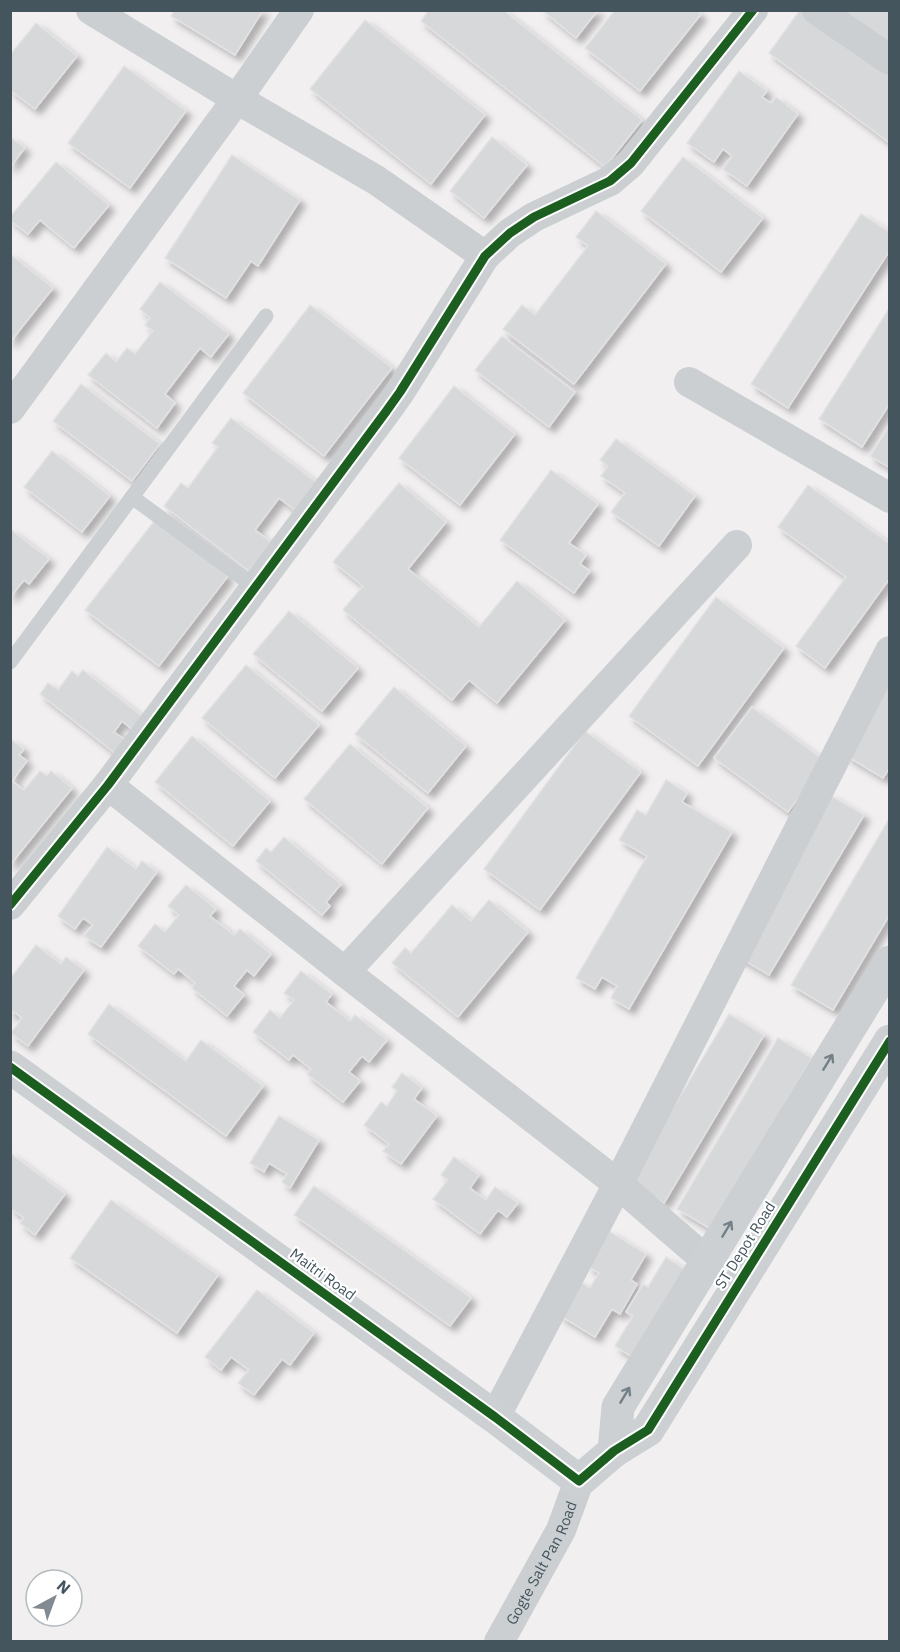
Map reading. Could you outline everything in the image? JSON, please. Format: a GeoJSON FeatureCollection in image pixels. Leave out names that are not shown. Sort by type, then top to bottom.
{"type":"FeatureCollection","features":[{"type":"Feature","properties":{"kind":"street"},"geometry":{"type":"LineString","coordinates":[[91,10],[376,180],[485,256]]}},
{"type":"Feature","properties":{"kind":"street"},"geometry":{"type":"LineString","coordinates":[[10,409],[20,376],[237,99],[299,10]]}},
{"type":"Feature","properties":{"kind":"street"},"geometry":{"type":"LineString","coordinates":[[10,905],[108,785],[400,392],[485,256],[510,233],[534,218],[610,181],[631,163],[753,10]]}},
{"type":"Feature","properties":{"kind":"street"},"geometry":{"type":"LineString","coordinates":[[817,10],[890,60]]}},
{"type":"Feature","properties":{"kind":"street"},"geometry":{"type":"LineString","coordinates":[[688,382],[890,498]]}},
{"type":"Feature","properties":{"kind":"street"},"geometry":{"type":"LineString","coordinates":[[345,972],[737,545]]}},
{"type":"Feature","properties":{"kind":"street"},"geometry":{"type":"LineString","coordinates":[[495,1417],[618,1184],[890,651]]}},
{"type":"Feature","properties":{"kind":"street"},"geometry":{"type":"LineString","coordinates":[[108,785],[618,1184],[707,1260]]}},
{"type":"Feature","properties":{"kind":"street","name":"ST Depot Road"},"geometry":{"type":"LineString","coordinates":[[614,1451],[618,1407],[890,962]]}},
{"type":"Feature","properties":{"kind":"street","name":"ST Depot Road"},"geometry":{"type":"LineString","coordinates":[[614,1451],[648,1430],[890,1041]]}},
{"type":"Feature","properties":{"kind":"street","name":"Maitri Road"},"geometry":{"type":"LineString","coordinates":[[10,1066],[495,1417],[579,1481]]}},
{"type":"Feature","properties":{"kind":"street"},"geometry":{"type":"LineString","coordinates":[[579,1481],[614,1451]]}},
{"type":"Feature","properties":{"kind":"street","name":"Gogte Salt Pan Road"},"geometry":{"type":"LineString","coordinates":[[499,1641],[561,1530],[579,1481]]}},
{"type":"Feature","properties":{"kind":"lane"},"geometry":{"type":"LineString","coordinates":[[10,662],[266,315]]}},
{"type":"Feature","properties":{"kind":"lane"},"geometry":{"type":"LineString","coordinates":[[132,497],[255,587]]}},
{"type":"Feature","properties":{"kind":"building"},"geometry":{"type":"Polygon","coordinates":[[[175,10],[263,10],[235,55],[171,16],[175,10]]]}},
{"type":"Feature","properties":{"kind":"building"},"geometry":{"type":"Polygon","coordinates":[[[429,10],[503,10],[642,120],[605,167],[421,21],[429,10]]]}},
{"type":"Feature","properties":{"kind":"building"},"geometry":{"type":"Polygon","coordinates":[[[542,10],[598,10],[576,38],[542,10]]]}},
{"type":"Feature","properties":{"kind":"building"},"geometry":{"type":"Polygon","coordinates":[[[615,10],[696,10],[701,14],[640,91],[585,48],[615,10]]]}},
{"type":"Feature","properties":{"kind":"building"},"geometry":{"type":"Polygon","coordinates":[[[800,10],[807,10],[890,72],[890,143],[769,53],[800,10]]]}},
{"type":"Feature","properties":{"kind":"building"},"geometry":{"type":"Polygon","coordinates":[[[831,10],[890,10],[890,53],[831,10]]]}},
{"type":"Feature","properties":{"kind":"building"},"geometry":{"type":"Polygon","coordinates":[[[365,20],[485,115],[431,184],[310,89],[365,20]]]}},
{"type":"Feature","properties":{"kind":"building"},"geometry":{"type":"Polygon","coordinates":[[[36,23],[77,56],[35,109],[10,90],[10,55],[36,23]]]}},
{"type":"Feature","properties":{"kind":"building"},"geometry":{"type":"Polygon","coordinates":[[[124,66],[186,111],[130,188],[68,143],[124,66]]]}},
{"type":"Feature","properties":{"kind":"building"},"geometry":{"type":"Polygon","coordinates":[[[739,71],[767,91],[762,97],[771,103],[776,97],[798,114],[747,186],[723,169],[732,156],[723,149],[714,162],[687,143],[739,71]]]}},
{"type":"Feature","properties":{"kind":"building"},"geometry":{"type":"Polygon","coordinates":[[[10,137],[25,148],[10,167],[10,137]]]}},
{"type":"Feature","properties":{"kind":"building"},"geometry":{"type":"Polygon","coordinates":[[[492,137],[527,165],[484,218],[450,191],[492,137]]]}},
{"type":"Feature","properties":{"kind":"building"},"geometry":{"type":"Polygon","coordinates":[[[232,155],[300,200],[258,266],[251,261],[226,298],[165,258],[232,155]]]}},
{"type":"Feature","properties":{"kind":"building"},"geometry":{"type":"Polygon","coordinates":[[[683,157],[763,218],[721,272],[641,211],[683,157]]]}},
{"type":"Feature","properties":{"kind":"building"},"geometry":{"type":"Polygon","coordinates":[[[56,162],[109,205],[74,248],[40,220],[28,234],[10,220],[10,217],[56,162]]]}},
{"type":"Feature","properties":{"kind":"building"},"geometry":{"type":"Polygon","coordinates":[[[596,211],[666,264],[574,384],[503,329],[522,305],[535,315],[588,246],[576,237],[596,211]]]}},
{"type":"Feature","properties":{"kind":"building"},"geometry":{"type":"Polygon","coordinates":[[[861,214],[890,232],[890,250],[788,408],[751,384],[861,214]]]}},
{"type":"Feature","properties":{"kind":"building"},"geometry":{"type":"Polygon","coordinates":[[[10,254],[53,288],[10,342],[10,254]]]}},
{"type":"Feature","properties":{"kind":"building"},"geometry":{"type":"Polygon","coordinates":[[[160,282],[229,334],[211,357],[200,348],[165,394],[175,403],[157,428],[88,375],[106,353],[116,362],[127,348],[135,354],[153,331],[145,325],[150,318],[140,309],[160,282]]]}},
{"type":"Feature","properties":{"kind":"building"},"geometry":{"type":"Polygon","coordinates":[[[310,305],[392,368],[324,456],[243,393],[310,305]]]}},
{"type":"Feature","properties":{"kind":"building"},"geometry":{"type":"Polygon","coordinates":[[[890,307],[890,403],[862,447],[819,419],[890,307]]]}},
{"type":"Feature","properties":{"kind":"building"},"geometry":{"type":"Polygon","coordinates":[[[502,336],[575,392],[549,427],[475,370],[502,336]]]}},
{"type":"Feature","properties":{"kind":"building"},"geometry":{"type":"Polygon","coordinates":[[[81,384],[160,444],[132,481],[53,421],[81,384]]]}},
{"type":"Feature","properties":{"kind":"building"},"geometry":{"type":"Polygon","coordinates":[[[454,386],[515,434],[460,505],[399,458],[454,386]]]}},
{"type":"Feature","properties":{"kind":"building"},"geometry":{"type":"Polygon","coordinates":[[[231,418],[316,482],[295,510],[279,498],[255,530],[271,542],[249,571],[164,506],[181,483],[188,488],[218,447],[212,443],[231,418]]]}},
{"type":"Feature","properties":{"kind":"building"},"geometry":{"type":"Polygon","coordinates":[[[890,425],[890,468],[870,456],[890,425]]]}},
{"type":"Feature","properties":{"kind":"building"},"geometry":{"type":"Polygon","coordinates":[[[616,439],[695,496],[659,546],[611,512],[625,493],[601,476],[608,466],[600,460],[616,439]]]}},
{"type":"Feature","properties":{"kind":"building"},"geometry":{"type":"Polygon","coordinates":[[[52,451],[110,496],[82,532],[24,487],[52,451]]]}},
{"type":"Feature","properties":{"kind":"building"},"geometry":{"type":"Polygon","coordinates":[[[551,470],[598,504],[569,543],[586,555],[580,564],[590,571],[574,593],[500,540],[551,470]]]}},
{"type":"Feature","properties":{"kind":"building"},"geometry":{"type":"Polygon","coordinates":[[[399,483],[446,522],[408,569],[479,627],[517,581],[565,620],[497,703],[469,680],[452,700],[343,610],[363,586],[333,562],[399,483]]]}},
{"type":"Feature","properties":{"kind":"building"},"geometry":{"type":"Polygon","coordinates":[[[808,485],[890,544],[890,578],[825,668],[796,646],[846,577],[778,527],[808,485]]]}},
{"type":"Feature","properties":{"kind":"building"},"geometry":{"type":"Polygon","coordinates":[[[155,520],[228,576],[159,666],[85,610],[155,520]]]}},
{"type":"Feature","properties":{"kind":"building"},"geometry":{"type":"Polygon","coordinates":[[[10,529],[49,559],[29,584],[24,580],[10,597],[10,529]]]}},
{"type":"Feature","properties":{"kind":"building"},"geometry":{"type":"Polygon","coordinates":[[[716,597],[784,648],[698,766],[629,716],[716,597]]]}},
{"type":"Feature","properties":{"kind":"building"},"geometry":{"type":"Polygon","coordinates":[[[289,611],[358,668],[322,711],[253,654],[289,611]]]}},
{"type":"Feature","properties":{"kind":"building"},"geometry":{"type":"Polygon","coordinates":[[[246,665],[319,725],[275,778],[202,718],[246,665]]]}},
{"type":"Feature","properties":{"kind":"building"},"geometry":{"type":"Polygon","coordinates":[[[83,670],[143,717],[133,730],[122,721],[114,732],[125,740],[115,753],[40,694],[48,683],[58,690],[72,671],[78,676],[83,670]]]}},
{"type":"Feature","properties":{"kind":"building"},"geometry":{"type":"Polygon","coordinates":[[[890,681],[890,767],[883,778],[845,755],[890,681]]]}},
{"type":"Feature","properties":{"kind":"building"},"geometry":{"type":"Polygon","coordinates":[[[394,687],[466,746],[428,793],[355,734],[394,687]]]}},
{"type":"Feature","properties":{"kind":"building"},"geometry":{"type":"Polygon","coordinates":[[[752,707],[825,761],[788,812],[714,758],[752,707]]]}},
{"type":"Feature","properties":{"kind":"building"},"geometry":{"type":"Polygon","coordinates":[[[585,731],[641,772],[540,910],[484,869],[585,731]]]}},
{"type":"Feature","properties":{"kind":"building"},"geometry":{"type":"Polygon","coordinates":[[[192,736],[270,801],[233,846],[155,782],[192,736]]]}},
{"type":"Feature","properties":{"kind":"building"},"geometry":{"type":"Polygon","coordinates":[[[10,739],[24,749],[19,755],[27,761],[12,781],[24,790],[40,771],[47,776],[51,771],[72,788],[10,865],[10,739]]]}},
{"type":"Feature","properties":{"kind":"building"},"geometry":{"type":"Polygon","coordinates":[[[350,744],[428,808],[382,864],[304,799],[350,744]]]}},
{"type":"Feature","properties":{"kind":"building"},"geometry":{"type":"Polygon","coordinates":[[[666,780],[687,793],[682,802],[732,832],[629,1009],[611,998],[617,986],[602,977],[595,989],[576,978],[647,856],[619,840],[637,810],[646,815],[666,780]]]}},
{"type":"Feature","properties":{"kind":"building"},"geometry":{"type":"Polygon","coordinates":[[[830,795],[864,815],[769,975],[735,955],[830,795]]]}},
{"type":"Feature","properties":{"kind":"building"},"geometry":{"type":"Polygon","coordinates":[[[889,819],[890,914],[833,1010],[791,985],[889,819]]]}},
{"type":"Feature","properties":{"kind":"building"},"geometry":{"type":"Polygon","coordinates":[[[284,837],[341,884],[326,902],[330,906],[322,915],[256,861],[266,848],[271,852],[284,837]]]}},
{"type":"Feature","properties":{"kind":"building"},"geometry":{"type":"Polygon","coordinates":[[[107,847],[136,869],[142,861],[157,872],[101,947],[84,936],[93,925],[83,918],[75,929],[58,916],[107,847]]]}},
{"type":"Feature","properties":{"kind":"building"},"geometry":{"type":"Polygon","coordinates":[[[186,885],[216,909],[210,916],[234,935],[240,929],[271,954],[254,976],[247,970],[234,986],[244,995],[227,1016],[192,988],[195,983],[178,969],[174,974],[138,946],[155,924],[165,932],[179,915],[168,906],[186,885]]]}},
{"type":"Feature","properties":{"kind":"building"},"geometry":{"type":"Polygon","coordinates":[[[489,900],[528,932],[458,1017],[392,963],[405,948],[411,953],[452,905],[471,921],[489,900]]]}},
{"type":"Feature","properties":{"kind":"building"},"geometry":{"type":"Polygon","coordinates":[[[36,945],[61,964],[66,957],[84,970],[28,1046],[11,1033],[22,1018],[13,1011],[10,1015],[10,979],[36,945]]]}},
{"type":"Feature","properties":{"kind":"building"},"geometry":{"type":"Polygon","coordinates":[[[301,971],[332,994],[326,1002],[350,1021],[355,1015],[387,1040],[369,1062],[362,1056],[349,1072],[360,1081],[343,1102],[307,1074],[311,1069],[293,1055],[289,1060],[253,1032],[270,1010],[280,1018],[294,1000],[284,993],[301,971]]]}},
{"type":"Feature","properties":{"kind":"building"},"geometry":{"type":"Polygon","coordinates":[[[109,1004],[186,1061],[201,1040],[263,1086],[226,1136],[88,1034],[109,1004]]]}},
{"type":"Feature","properties":{"kind":"building"},"geometry":{"type":"Polygon","coordinates":[[[729,1014],[764,1035],[664,1203],[629,1182],[729,1014]]]}},
{"type":"Feature","properties":{"kind":"building"},"geometry":{"type":"Polygon","coordinates":[[[778,1038],[812,1058],[711,1229],[677,1209],[778,1038]]]}},
{"type":"Feature","properties":{"kind":"building"},"geometry":{"type":"Polygon","coordinates":[[[402,1073],[422,1088],[414,1099],[437,1116],[401,1164],[383,1151],[389,1144],[364,1125],[381,1102],[387,1106],[397,1091],[392,1087],[402,1073]]]}},
{"type":"Feature","properties":{"kind":"building"},"geometry":{"type":"Polygon","coordinates":[[[279,1116],[319,1140],[290,1188],[282,1182],[287,1174],[269,1163],[264,1172],[250,1163],[279,1116]]]}},
{"type":"Feature","properties":{"kind":"building"},"geometry":{"type":"Polygon","coordinates":[[[10,1153],[65,1194],[35,1235],[20,1223],[24,1218],[10,1208],[10,1153]]]}},
{"type":"Feature","properties":{"kind":"building"},"geometry":{"type":"Polygon","coordinates":[[[454,1157],[479,1175],[470,1188],[486,1200],[495,1187],[518,1203],[507,1217],[498,1210],[480,1234],[433,1199],[448,1180],[441,1175],[454,1157]]]}},
{"type":"Feature","properties":{"kind":"building"},"geometry":{"type":"Polygon","coordinates":[[[314,1186],[471,1298],[450,1326],[294,1215],[314,1186]]]}},
{"type":"Feature","properties":{"kind":"building"},"geometry":{"type":"Polygon","coordinates":[[[111,1200],[218,1275],[177,1333],[70,1258],[111,1200]]]}},
{"type":"Feature","properties":{"kind":"building"},"geometry":{"type":"Polygon","coordinates":[[[609,1231],[646,1254],[631,1280],[637,1284],[620,1314],[612,1309],[595,1337],[559,1315],[579,1281],[590,1288],[599,1273],[588,1266],[609,1231]]]}},
{"type":"Feature","properties":{"kind":"building"},"geometry":{"type":"Polygon","coordinates":[[[666,1257],[692,1274],[635,1359],[615,1346],[633,1316],[626,1312],[643,1284],[648,1287],[666,1257]]]}},
{"type":"Feature","properties":{"kind":"building"},"geometry":{"type":"Polygon","coordinates":[[[257,1290],[314,1333],[290,1365],[282,1359],[254,1395],[238,1383],[249,1370],[231,1357],[221,1370],[205,1357],[257,1290]]]}},
{"type":"Feature","properties":{"kind":"cycle path"},"geometry":{"type":"LineString","coordinates":[[10,905],[108,785],[385,413],[485,256],[510,233],[534,217],[610,181],[631,163],[753,10]]}},
{"type":"Feature","properties":{"kind":"cycle path"},"geometry":{"type":"LineString","coordinates":[[10,1067],[495,1417],[579,1481],[614,1451],[648,1430],[890,1041]]}}]}
